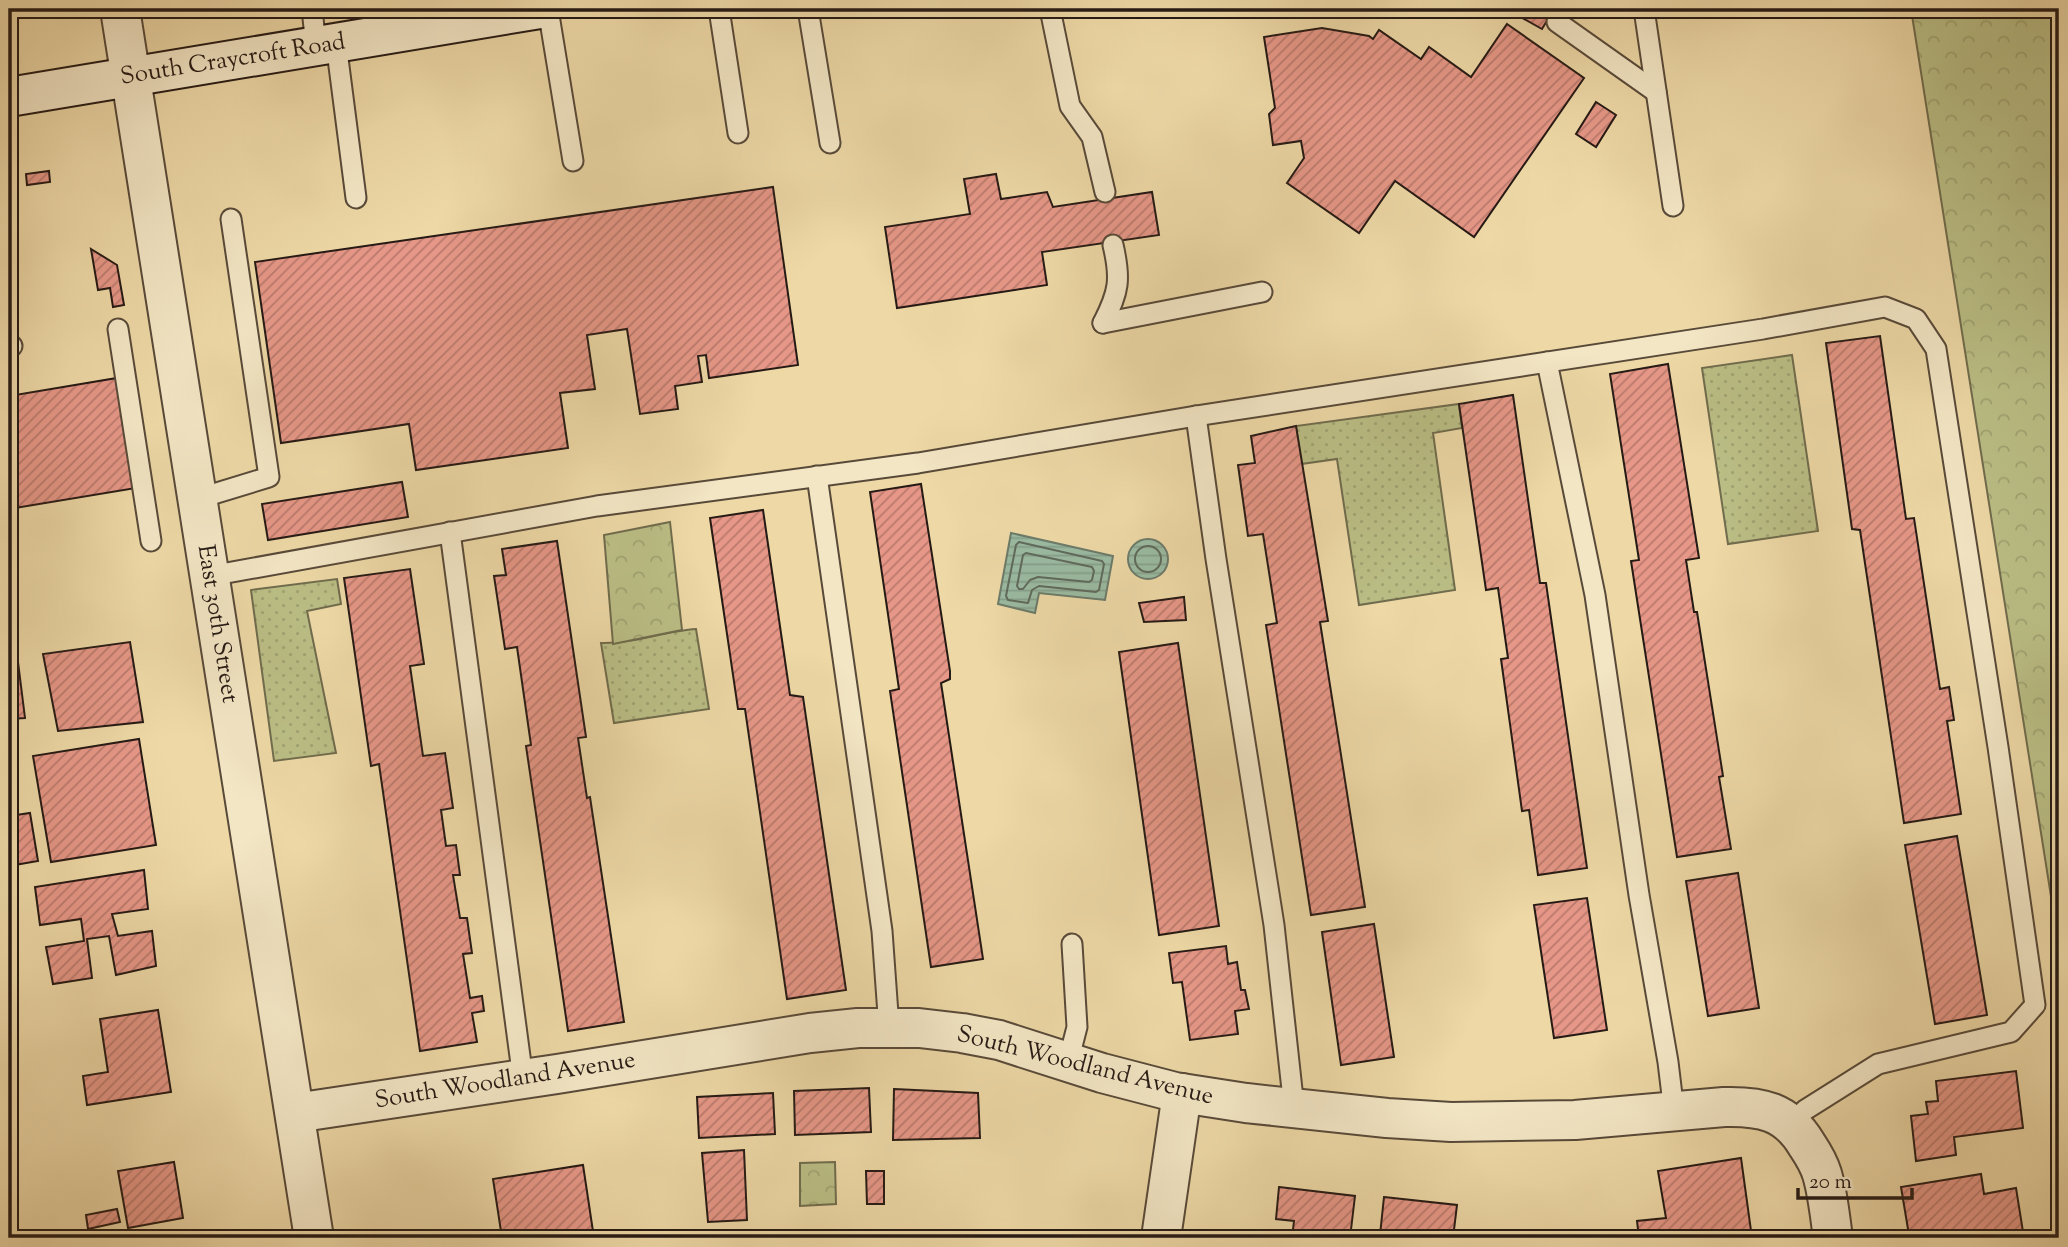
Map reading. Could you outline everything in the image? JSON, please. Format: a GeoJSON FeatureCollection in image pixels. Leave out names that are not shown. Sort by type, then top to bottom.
{"type":"FeatureCollection","features":[{"type":"Feature","properties":{"kind":"street","name":"East 30th Street"},"geometry":{"type":"LineString","coordinates":[[120,9],[314,1238]]}},
{"type":"Feature","properties":{"kind":"street","name":"South Craycroft Road"},"geometry":{"type":"LineString","coordinates":[[9,97],[326,45],[428,18],[540,9]]}},
{"type":"Feature","properties":{"kind":"street","name":"South Woodland Avenue"},"geometry":{"type":"LineString","coordinates":[[295,1113],[810,1032],[858,1028],[919,1028],[999,1040],[1131,1081],[1182,1093],[1246,1103],[1387,1118],[1451,1122],[1574,1120],[1745,1106],[1783,1117],[1798,1117]]}},
{"type":"Feature","properties":{"kind":"street"},"geometry":{"type":"LineString","coordinates":[[1160,1238],[1182,1093]]}},
{"type":"Feature","properties":{"kind":"street"},"geometry":{"type":"LineString","coordinates":[[1798,1117],[1801,1134],[1822,1173],[1833,1238]]}},
{"type":"Feature","properties":{"kind":"lane"},"geometry":{"type":"LineString","coordinates":[[312,9],[326,45],[356,198]]}},
{"type":"Feature","properties":{"kind":"lane"},"geometry":{"type":"LineString","coordinates":[[548,9],[573,161]]}},
{"type":"Feature","properties":{"kind":"lane"},"geometry":{"type":"LineString","coordinates":[[719,9],[738,133]]}},
{"type":"Feature","properties":{"kind":"lane"},"geometry":{"type":"LineString","coordinates":[[808,9],[830,143]]}},
{"type":"Feature","properties":{"kind":"lane"},"geometry":{"type":"LineString","coordinates":[[1050,9],[1070,106],[1093,137],[1105,192]]}},
{"type":"Feature","properties":{"kind":"lane"},"geometry":{"type":"LineString","coordinates":[[1644,9],[1673,206]]}},
{"type":"Feature","properties":{"kind":"lane"},"geometry":{"type":"LineString","coordinates":[[1558,22],[1656,92]]}},
{"type":"Feature","properties":{"kind":"lane"},"geometry":{"type":"LineString","coordinates":[[197,499],[269,477],[231,219]]}},
{"type":"Feature","properties":{"kind":"lane"},"geometry":{"type":"LineString","coordinates":[[1113,245],[1119,270],[1115,299],[1103,323],[1262,292]]}},
{"type":"Feature","properties":{"kind":"lane"},"geometry":{"type":"LineString","coordinates":[[209,576],[597,506],[931,461],[1196,416],[1763,329],[1885,307],[1916,319],[1936,349],[2035,1005],[2011,1032],[1878,1064],[1798,1117]]}},
{"type":"Feature","properties":{"kind":"lane"},"geometry":{"type":"LineString","coordinates":[[118,329],[151,541]]}},
{"type":"Feature","properties":{"kind":"lane"},"geometry":{"type":"LineString","coordinates":[[1547,362],[1595,595],[1674,1112]]}},
{"type":"Feature","properties":{"kind":"lane"},"geometry":{"type":"LineString","coordinates":[[1196,416],[1273,925],[1294,1108]]}},
{"type":"Feature","properties":{"kind":"lane"},"geometry":{"type":"LineString","coordinates":[[817,476],[882,931],[889,1028]]}},
{"type":"Feature","properties":{"kind":"lane"},"geometry":{"type":"LineString","coordinates":[[450,532],[523,1079]]}},
{"type":"Feature","properties":{"kind":"lane"},"geometry":{"type":"LineString","coordinates":[[1068,1062],[1077,1027],[1072,944]]}},
{"type":"Feature","properties":{"kind":"green space"},"geometry":{"type":"Polygon","coordinates":[[[1911,9],[2059,9],[2059,947],[1911,9]]]}},
{"type":"Feature","properties":{"kind":"green space"},"geometry":{"type":"Polygon","coordinates":[[[1792,355],[1818,531],[1728,544],[1702,368],[1792,355]]]}},
{"type":"Feature","properties":{"kind":"green space"},"geometry":{"type":"Polygon","coordinates":[[[1459,404],[1462,428],[1433,433],[1455,590],[1359,605],[1337,459],[1301,464],[1296,426],[1459,404]]]}},
{"type":"Feature","properties":{"kind":"green space"},"geometry":{"type":"Polygon","coordinates":[[[670,522],[682,630],[613,644],[604,535],[670,522]]]}},
{"type":"Feature","properties":{"kind":"green space"},"geometry":{"type":"Polygon","coordinates":[[[337,579],[341,604],[307,611],[336,753],[274,761],[251,590],[337,579]]]}},
{"type":"Feature","properties":{"kind":"green space"},"geometry":{"type":"Polygon","coordinates":[[[696,629],[709,709],[614,723],[601,643],[625,642],[696,629]]]}},
{"type":"Feature","properties":{"kind":"green space"},"geometry":{"type":"Polygon","coordinates":[[[835,1162],[836,1204],[800,1206],[800,1163],[835,1162]]]}},
{"type":"Feature","properties":{"kind":"water"},"geometry":{"type":"Polygon","coordinates":[[[1011,533],[1113,556],[1105,600],[1039,593],[1035,613],[998,604],[1011,533]]]}},
{"type":"Feature","properties":{"kind":"water"},"geometry":{"type":"Polygon","coordinates":[[[1148,539],[1156,540],[1162,545],[1167,551],[1167,567],[1162,573],[1156,578],[1148,579],[1140,578],[1134,573],[1129,567],[1128,559],[1129,551],[1134,545],[1140,540],[1148,539]]]}},
{"type":"Feature","properties":{"kind":"building"},"geometry":{"type":"Polygon","coordinates":[[[1554,9],[1542,29],[1510,11],[1554,9]]]}},
{"type":"Feature","properties":{"kind":"building"},"geometry":{"type":"Polygon","coordinates":[[[1507,24],[1584,78],[1474,237],[1395,181],[1359,233],[1287,183],[1304,158],[1301,141],[1273,145],[1269,114],[1275,108],[1264,37],[1322,28],[1373,39],[1379,30],[1421,59],[1429,47],[1471,77],[1507,24]]]}},
{"type":"Feature","properties":{"kind":"building"},"geometry":{"type":"Polygon","coordinates":[[[1596,102],[1616,115],[1596,147],[1576,134],[1596,102]]]}},
{"type":"Feature","properties":{"kind":"building"},"geometry":{"type":"Polygon","coordinates":[[[49,171],[50,182],[27,185],[26,174],[49,171]]]}},
{"type":"Feature","properties":{"kind":"building"},"geometry":{"type":"Polygon","coordinates":[[[996,174],[1001,199],[1047,192],[1053,207],[1152,192],[1159,235],[1042,252],[1047,285],[897,308],[885,227],[970,214],[964,179],[996,174]]]}},
{"type":"Feature","properties":{"kind":"building"},"geometry":{"type":"Polygon","coordinates":[[[773,187],[798,365],[709,378],[706,355],[698,356],[702,382],[675,386],[678,409],[640,414],[627,329],[587,335],[595,389],[560,393],[568,448],[416,470],[409,424],[281,443],[255,262],[773,187]]]}},
{"type":"Feature","properties":{"kind":"building"},"geometry":{"type":"Polygon","coordinates":[[[91,249],[117,265],[124,305],[113,307],[110,288],[98,290],[91,249]]]}},
{"type":"Feature","properties":{"kind":"building"},"geometry":{"type":"Polygon","coordinates":[[[1880,336],[1906,519],[1914,518],[1940,689],[1949,687],[1954,720],[1947,721],[1961,814],[1904,823],[1860,530],[1852,529],[1826,343],[1880,336]]]}},
{"type":"Feature","properties":{"kind":"building"},"geometry":{"type":"Polygon","coordinates":[[[1668,364],[1699,558],[1686,560],[1723,776],[1719,777],[1731,849],[1677,857],[1631,561],[1639,560],[1610,374],[1668,364]]]}},
{"type":"Feature","properties":{"kind":"building"},"geometry":{"type":"Polygon","coordinates":[[[117,378],[136,488],[9,509],[9,396],[117,378]]]}},
{"type":"Feature","properties":{"kind":"building"},"geometry":{"type":"Polygon","coordinates":[[[1513,395],[1540,583],[1546,583],[1587,868],[1538,875],[1529,810],[1522,811],[1501,659],[1508,658],[1498,588],[1486,590],[1459,404],[1513,395]]]}},
{"type":"Feature","properties":{"kind":"building"},"geometry":{"type":"Polygon","coordinates":[[[1296,426],[1328,621],[1320,622],[1365,907],[1311,915],[1266,625],[1277,623],[1263,534],[1248,536],[1238,465],[1255,463],[1251,436],[1296,426]]]}},
{"type":"Feature","properties":{"kind":"building"},"geometry":{"type":"Polygon","coordinates":[[[402,482],[408,517],[268,540],[262,504],[402,482]]]}},
{"type":"Feature","properties":{"kind":"building"},"geometry":{"type":"Polygon","coordinates":[[[921,484],[950,671],[950,679],[941,683],[983,959],[931,967],[890,691],[899,689],[870,492],[921,484]]]}},
{"type":"Feature","properties":{"kind":"building"},"geometry":{"type":"Polygon","coordinates":[[[763,510],[790,695],[803,697],[846,990],[787,999],[745,709],[738,709],[710,518],[763,510]]]}},
{"type":"Feature","properties":{"kind":"building"},"geometry":{"type":"Polygon","coordinates":[[[557,541],[586,737],[578,738],[587,798],[590,797],[624,1022],[568,1031],[526,746],[531,745],[517,647],[505,649],[494,576],[506,575],[502,549],[557,541]]]}},
{"type":"Feature","properties":{"kind":"building"},"geometry":{"type":"Polygon","coordinates":[[[410,569],[424,664],[410,666],[423,756],[445,753],[453,808],[441,810],[446,846],[456,845],[460,875],[453,875],[460,918],[467,918],[472,953],[463,954],[470,998],[482,996],[484,1011],[472,1013],[477,1042],[420,1051],[379,764],[371,766],[344,578],[410,569]]]}},
{"type":"Feature","properties":{"kind":"building"},"geometry":{"type":"Polygon","coordinates":[[[1184,597],[1186,620],[1144,622],[1139,603],[1184,597]]]}},
{"type":"Feature","properties":{"kind":"building"},"geometry":{"type":"Polygon","coordinates":[[[130,642],[143,722],[58,731],[43,654],[130,642]]]}},
{"type":"Feature","properties":{"kind":"building"},"geometry":{"type":"Polygon","coordinates":[[[1178,643],[1219,926],[1159,935],[1119,652],[1178,643]]]}},
{"type":"Feature","properties":{"kind":"building"},"geometry":{"type":"Polygon","coordinates":[[[17,654],[25,718],[9,719],[9,655],[17,654]]]}},
{"type":"Feature","properties":{"kind":"building"},"geometry":{"type":"Polygon","coordinates":[[[139,739],[156,845],[51,862],[33,756],[139,739]]]}},
{"type":"Feature","properties":{"kind":"building"},"geometry":{"type":"Polygon","coordinates":[[[30,813],[38,861],[9,866],[9,816],[30,813]]]}},
{"type":"Feature","properties":{"kind":"building"},"geometry":{"type":"Polygon","coordinates":[[[1957,836],[1987,1015],[1935,1024],[1905,845],[1957,836]]]}},
{"type":"Feature","properties":{"kind":"building"},"geometry":{"type":"Polygon","coordinates":[[[144,870],[148,909],[112,914],[118,936],[152,931],[156,966],[116,975],[109,936],[87,939],[92,978],[53,984],[46,947],[84,941],[81,919],[40,925],[35,887],[144,870]]]}},
{"type":"Feature","properties":{"kind":"building"},"geometry":{"type":"Polygon","coordinates":[[[1738,873],[1759,1008],[1708,1016],[1686,881],[1738,873]]]}},
{"type":"Feature","properties":{"kind":"building"},"geometry":{"type":"Polygon","coordinates":[[[1587,898],[1607,1030],[1554,1038],[1534,905],[1587,898]]]}},
{"type":"Feature","properties":{"kind":"building"},"geometry":{"type":"Polygon","coordinates":[[[1374,924],[1394,1057],[1341,1065],[1322,932],[1374,924]]]}},
{"type":"Feature","properties":{"kind":"building"},"geometry":{"type":"Polygon","coordinates":[[[1226,946],[1228,964],[1237,962],[1241,990],[1245,990],[1249,1009],[1235,1011],[1238,1034],[1190,1040],[1182,982],[1173,983],[1169,953],[1226,946]]]}},
{"type":"Feature","properties":{"kind":"building"},"geometry":{"type":"Polygon","coordinates":[[[158,1010],[171,1092],[87,1105],[83,1076],[108,1072],[100,1019],[158,1010]]]}},
{"type":"Feature","properties":{"kind":"building"},"geometry":{"type":"Polygon","coordinates":[[[2016,1071],[2023,1128],[1954,1137],[1956,1155],[1916,1161],[1911,1116],[1928,1114],[1926,1102],[1938,1101],[1936,1081],[2016,1071]]]}},
{"type":"Feature","properties":{"kind":"building"},"geometry":{"type":"Polygon","coordinates":[[[869,1088],[871,1132],[795,1135],[794,1091],[869,1088]]]}},
{"type":"Feature","properties":{"kind":"building"},"geometry":{"type":"Polygon","coordinates":[[[894,1089],[978,1093],[980,1138],[893,1140],[894,1089]]]}},
{"type":"Feature","properties":{"kind":"building"},"geometry":{"type":"Polygon","coordinates":[[[773,1093],[775,1134],[699,1138],[697,1097],[773,1093]]]}},
{"type":"Feature","properties":{"kind":"building"},"geometry":{"type":"Polygon","coordinates":[[[744,1150],[747,1220],[708,1222],[702,1153],[744,1150]]]}},
{"type":"Feature","properties":{"kind":"building"},"geometry":{"type":"Polygon","coordinates":[[[1741,1158],[1752,1238],[1639,1238],[1637,1221],[1666,1218],[1658,1171],[1741,1158]]]}},
{"type":"Feature","properties":{"kind":"building"},"geometry":{"type":"Polygon","coordinates":[[[174,1162],[183,1218],[128,1228],[118,1171],[174,1162]]]}},
{"type":"Feature","properties":{"kind":"building"},"geometry":{"type":"Polygon","coordinates":[[[583,1165],[594,1238],[502,1238],[493,1179],[583,1165]]]}},
{"type":"Feature","properties":{"kind":"building"},"geometry":{"type":"Polygon","coordinates":[[[866,1171],[884,1171],[884,1204],[867,1204],[866,1171]]]}},
{"type":"Feature","properties":{"kind":"building"},"geometry":{"type":"Polygon","coordinates":[[[1981,1174],[1984,1194],[2016,1188],[2024,1238],[1936,1238],[1935,1231],[1909,1235],[1901,1187],[1981,1174]]]}},
{"type":"Feature","properties":{"kind":"building"},"geometry":{"type":"Polygon","coordinates":[[[1279,1187],[1355,1196],[1350,1238],[1292,1238],[1294,1221],[1276,1219],[1279,1187]]]}},
{"type":"Feature","properties":{"kind":"building"},"geometry":{"type":"Polygon","coordinates":[[[1384,1197],[1457,1205],[1453,1238],[1400,1238],[1380,1235],[1384,1197]]]}},
{"type":"Feature","properties":{"kind":"building"},"geometry":{"type":"Polygon","coordinates":[[[117,1209],[120,1222],[88,1229],[86,1215],[117,1209]]]}}]}
